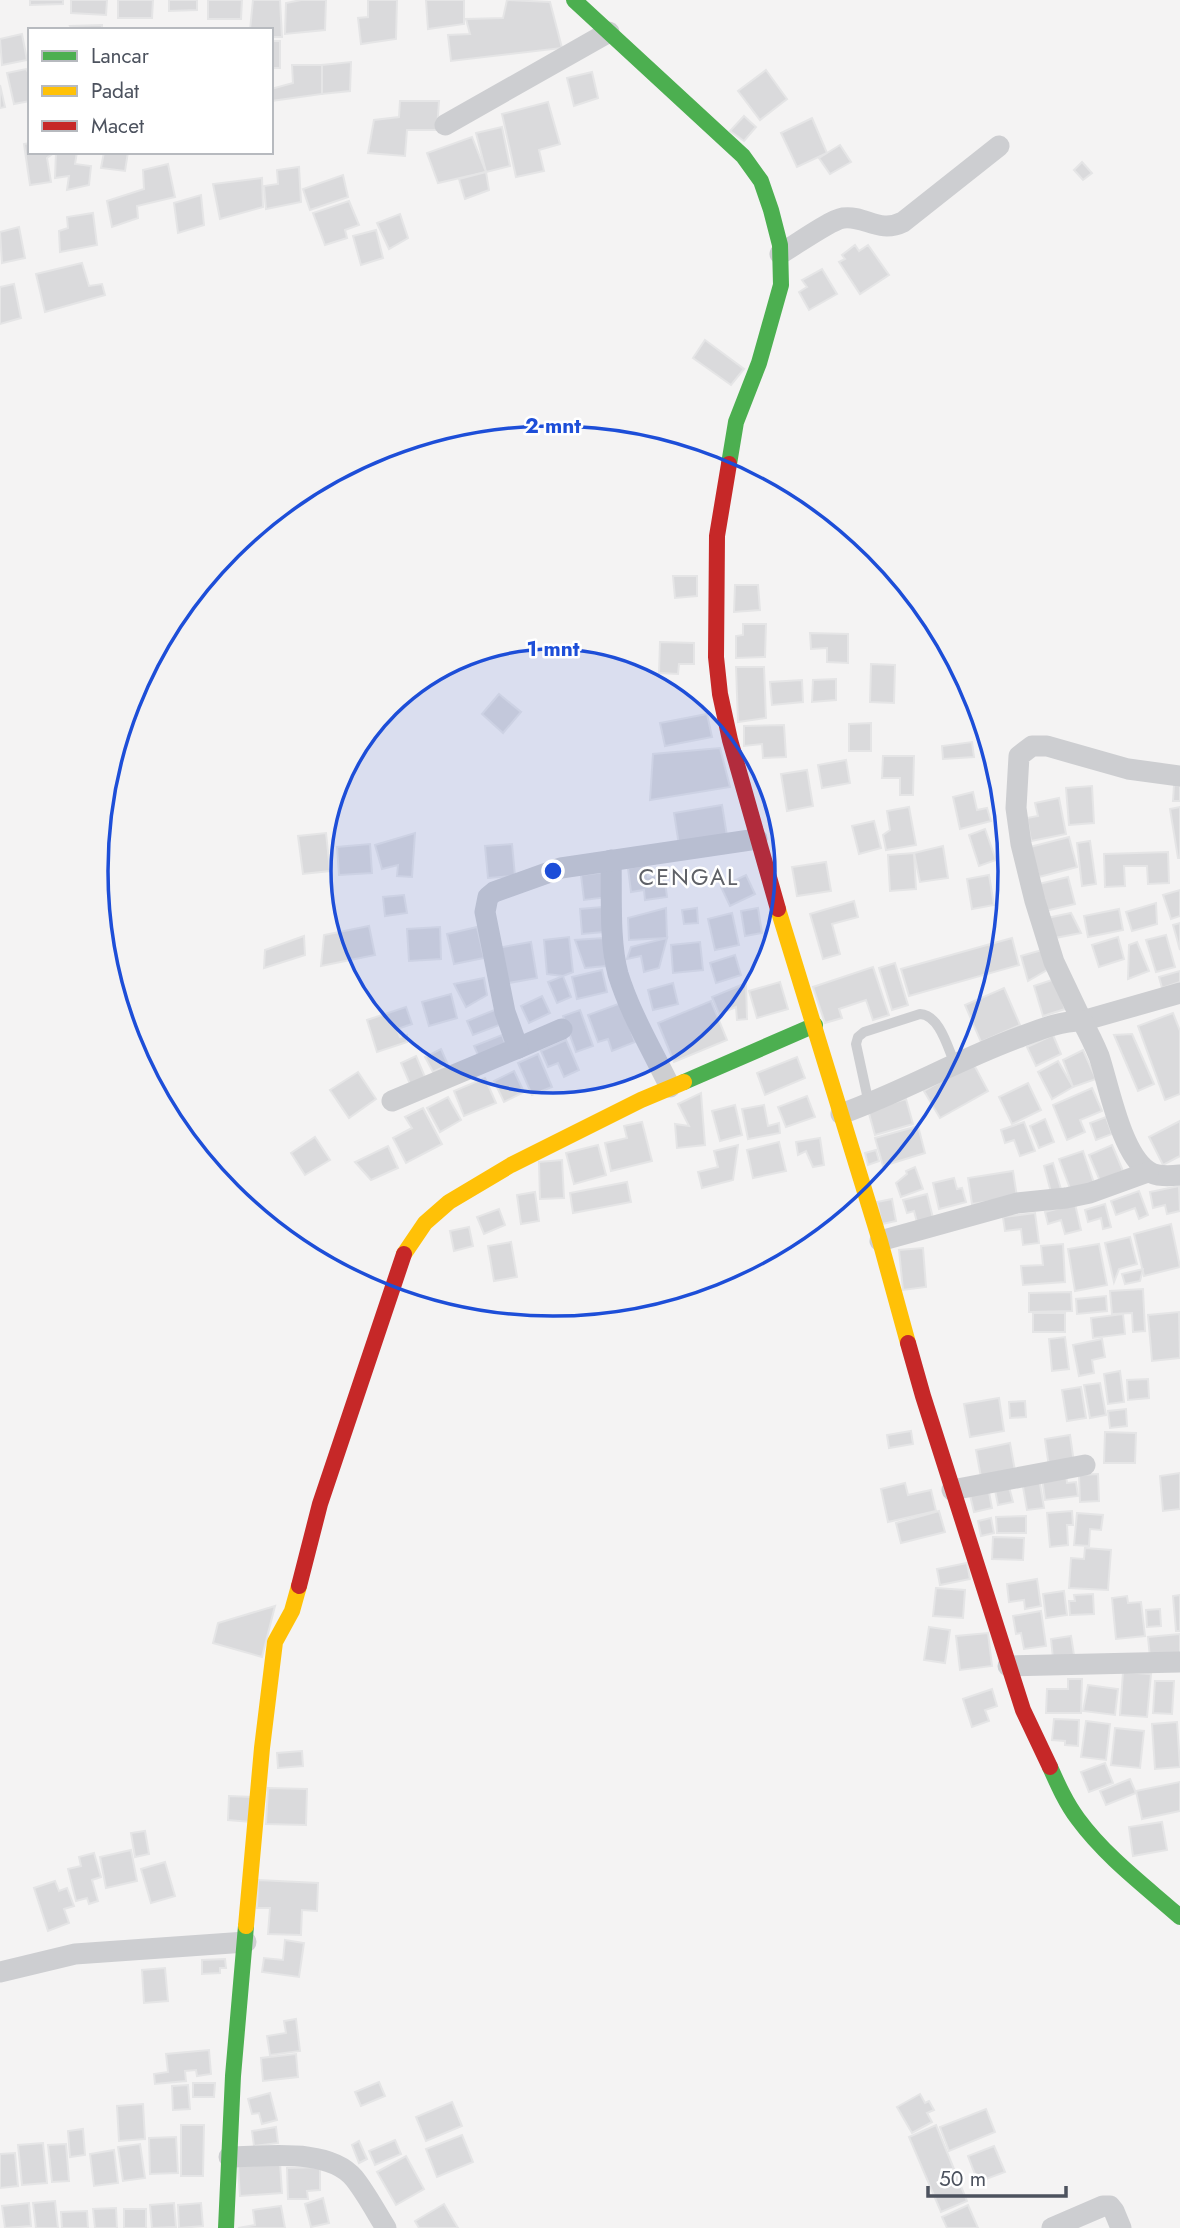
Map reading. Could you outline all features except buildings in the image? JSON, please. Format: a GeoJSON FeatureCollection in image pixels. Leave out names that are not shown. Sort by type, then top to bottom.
{"type":"FeatureCollection","features":[{"type":"Feature","properties":{"kind":"street"},"geometry":{"type":"LineString","coordinates":[[575,0],[590,7],[609,32],[743,156],[761,181],[771,210],[780,254],[781,285],[759,363],[736,422],[717,537],[716,657],[720,694],[730,740],[757,839],[880,1241],[923,1396],[1008,1667],[1037,1743],[1063,1797],[1078,1819],[1107,1853],[1180,1917]]}},
{"type":"Feature","properties":{"kind":"street"},"geometry":{"type":"LineString","coordinates":[[445,125],[609,32]]}},
{"type":"Feature","properties":{"kind":"street"},"geometry":{"type":"LineString","coordinates":[[780,254],[839,219],[853,218],[871,224],[896,225],[999,146]]}},
{"type":"Feature","properties":{"kind":"street"},"geometry":{"type":"LineString","coordinates":[[1148,1172],[1133,1153],[1120,1126],[1098,1056],[1054,962],[1032,890],[1016,808],[1019,756],[1032,746],[1047,746],[1128,769],[1180,776]]}},
{"type":"Feature","properties":{"kind":"street"},"geometry":{"type":"LineString","coordinates":[[518,1048],[505,1012],[485,912],[488,897],[494,891],[561,867],[757,839]]}},
{"type":"Feature","properties":{"kind":"street"},"geometry":{"type":"LineString","coordinates":[[611,860],[618,972],[632,1010],[670,1087]]}},
{"type":"Feature","properties":{"kind":"street"},"geometry":{"type":"LineString","coordinates":[[841,1114],[869,1104],[994,1046],[1058,1023],[1082,1021],[1180,993]]}},
{"type":"Feature","properties":{"kind":"street"},"geometry":{"type":"LineString","coordinates":[[226,2228],[233,2076],[262,1748],[275,1642],[292,1611],[320,1504],[403,1256],[425,1223],[449,1202],[511,1165],[569,1134],[670,1087],[815,1025]]}},
{"type":"Feature","properties":{"kind":"street"},"geometry":{"type":"LineString","coordinates":[[392,1101],[562,1029]]}},
{"type":"Feature","properties":{"kind":"street"},"geometry":{"type":"LineString","coordinates":[[880,1241],[1017,1203],[1090,1193],[1148,1172],[1180,1175]]}},
{"type":"Feature","properties":{"kind":"street"},"geometry":{"type":"LineString","coordinates":[[952,1490],[1086,1465]]}},
{"type":"Feature","properties":{"kind":"street"},"geometry":{"type":"LineString","coordinates":[[1008,1667],[1180,1662]]}},
{"type":"Feature","properties":{"kind":"street"},"geometry":{"type":"LineString","coordinates":[[0,1972],[75,1955],[246,1942]]}},
{"type":"Feature","properties":{"kind":"street"},"geometry":{"type":"LineString","coordinates":[[229,2157],[311,2157],[332,2162],[354,2177],[386,2228]]}},
{"type":"Feature","properties":{"kind":"street"},"geometry":{"type":"LineString","coordinates":[[1052,2228],[1103,2206],[1110,2206],[1121,2228]]}},
{"type":"Feature","properties":{"kind":"lane"},"geometry":{"type":"LineString","coordinates":[[869,1104],[856,1044],[864,1032],[920,1014],[928,1014],[934,1020],[955,1064]]}},
{"type":"Feature","properties":{"kind":"traffic: fast"},"geometry":{"type":"LineString","coordinates":[[574,0],[743,156],[761,181],[771,210],[780,245],[781,285],[759,363],[736,422],[729,464]]}},
{"type":"Feature","properties":{"kind":"traffic: fast"},"geometry":{"type":"LineString","coordinates":[[684,1082],[815,1025]]}},
{"type":"Feature","properties":{"kind":"traffic: fast"},"geometry":{"type":"LineString","coordinates":[[1050,1767],[1070,1807],[1089,1833],[1126,1871],[1180,1917]]}},
{"type":"Feature","properties":{"kind":"traffic: fast"},"geometry":{"type":"LineString","coordinates":[[226,2228],[233,2076],[246,1926]]}},
{"type":"Feature","properties":{"kind":"traffic: slow"},"geometry":{"type":"LineString","coordinates":[[778,909],[880,1241],[908,1343]]}},
{"type":"Feature","properties":{"kind":"traffic: slow"},"geometry":{"type":"LineString","coordinates":[[404,1254],[425,1223],[449,1202],[511,1165],[641,1100],[684,1082]]}},
{"type":"Feature","properties":{"kind":"traffic: slow"},"geometry":{"type":"LineString","coordinates":[[246,1926],[262,1748],[275,1642],[292,1611],[299,1586]]}},
{"type":"Feature","properties":{"kind":"traffic: jam"},"geometry":{"type":"LineString","coordinates":[[729,464],[717,536],[716,657],[720,694],[730,740],[778,909]]}},
{"type":"Feature","properties":{"kind":"traffic: jam"},"geometry":{"type":"LineString","coordinates":[[299,1586],[320,1504],[404,1254]]}},
{"type":"Feature","properties":{"kind":"traffic: jam"},"geometry":{"type":"LineString","coordinates":[[908,1343],[1023,1710],[1050,1767]]}},
{"type":"Feature","properties":{"kind":"district","name":"CENGAL"},"geometry":{"type":"Point","coordinates":[689,877]}}]}
